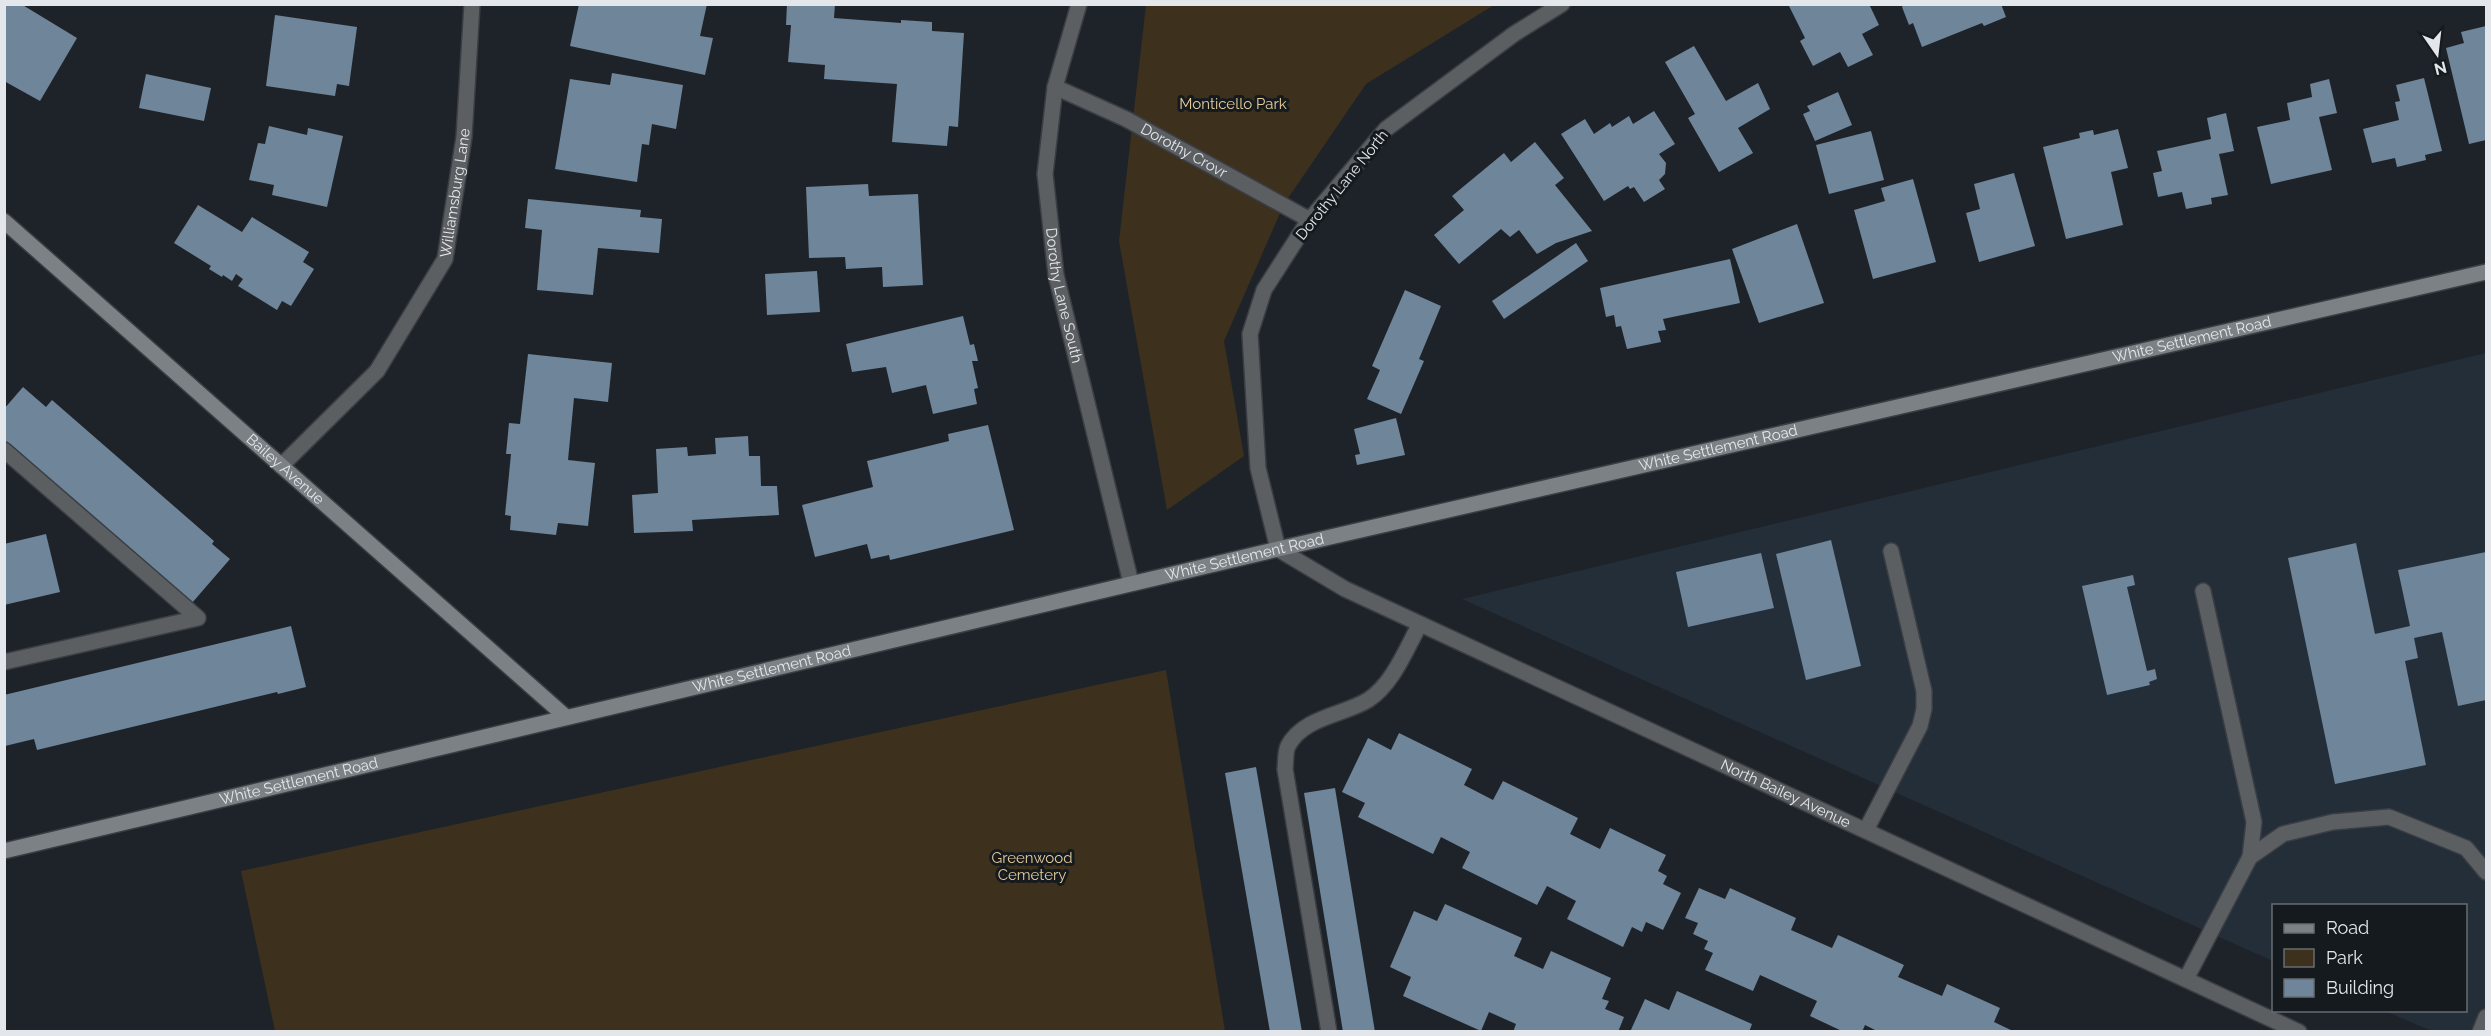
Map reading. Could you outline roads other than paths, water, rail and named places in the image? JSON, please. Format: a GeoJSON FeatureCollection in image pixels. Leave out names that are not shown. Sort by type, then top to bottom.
{"type":"FeatureCollection","features":[{"type":"Feature","properties":{"kind":"main road","name":"Bailey Avenue"},"geometry":{"type":"LineString","coordinates":[[4,221],[566,717]]}},
{"type":"Feature","properties":{"kind":"main road","name":"White Settlement Road"},"geometry":{"type":"LineString","coordinates":[[4,851],[1131,583],[2487,272]]}},
{"type":"Feature","properties":{"kind":"street","name":"Williamsburg Lane"},"geometry":{"type":"LineString","coordinates":[[281,466],[377,370],[445,259],[464,137],[472,4]]}},
{"type":"Feature","properties":{"kind":"street","name":"Dorothy Lane South"},"geometry":{"type":"LineString","coordinates":[[1079,4],[1055,87],[1045,174],[1056,275],[1131,583]]}},
{"type":"Feature","properties":{"kind":"street","name":"Dorothy Lane North"},"geometry":{"type":"LineString","coordinates":[[1278,549],[1258,468],[1250,333],[1264,290],[1310,220],[1386,129],[1514,34],[1562,4]]}},
{"type":"Feature","properties":{"kind":"street","name":"Dorothy Crovr"},"geometry":{"type":"LineString","coordinates":[[1055,87],[1126,119],[1310,220]]}},
{"type":"Feature","properties":{"kind":"street"},"geometry":{"type":"LineString","coordinates":[[4,450],[198,618],[4,662]]}},
{"type":"Feature","properties":{"kind":"street","name":"North Bailey Avenue"},"geometry":{"type":"LineString","coordinates":[[1278,549],[1345,589],[2299,1032]]}},
{"type":"Feature","properties":{"kind":"street"},"geometry":{"type":"LineString","coordinates":[[1866,830],[1920,726],[1924,709],[1924,691],[1891,551]]}},
{"type":"Feature","properties":{"kind":"street"},"geometry":{"type":"LineString","coordinates":[[2186,979],[2250,857],[2254,822],[2203,591]]}},
{"type":"Feature","properties":{"kind":"street"},"geometry":{"type":"LineString","coordinates":[[1329,1032],[1285,769],[1288,746],[1302,731],[1332,714],[1369,699],[1390,678],[1420,624]]}},
{"type":"Feature","properties":{"kind":"street"},"geometry":{"type":"LineString","coordinates":[[2250,857],[2283,834],[2333,822],[2389,817],[2466,849],[2487,872]]}},
{"type":"Feature","properties":{"kind":"street"},"geometry":{"type":"LineString","coordinates":[[2480,1032],[2487,1017]]}},
{"type":"Feature","properties":{"kind":"park label","name":"Monticello Park"},"geometry":{"type":"Point","coordinates":[1233,104]}},
{"type":"Feature","properties":{"kind":"park label","name":"Greenwood Cemetery"},"geometry":{"type":"Point","coordinates":[1032,866]}}]}
